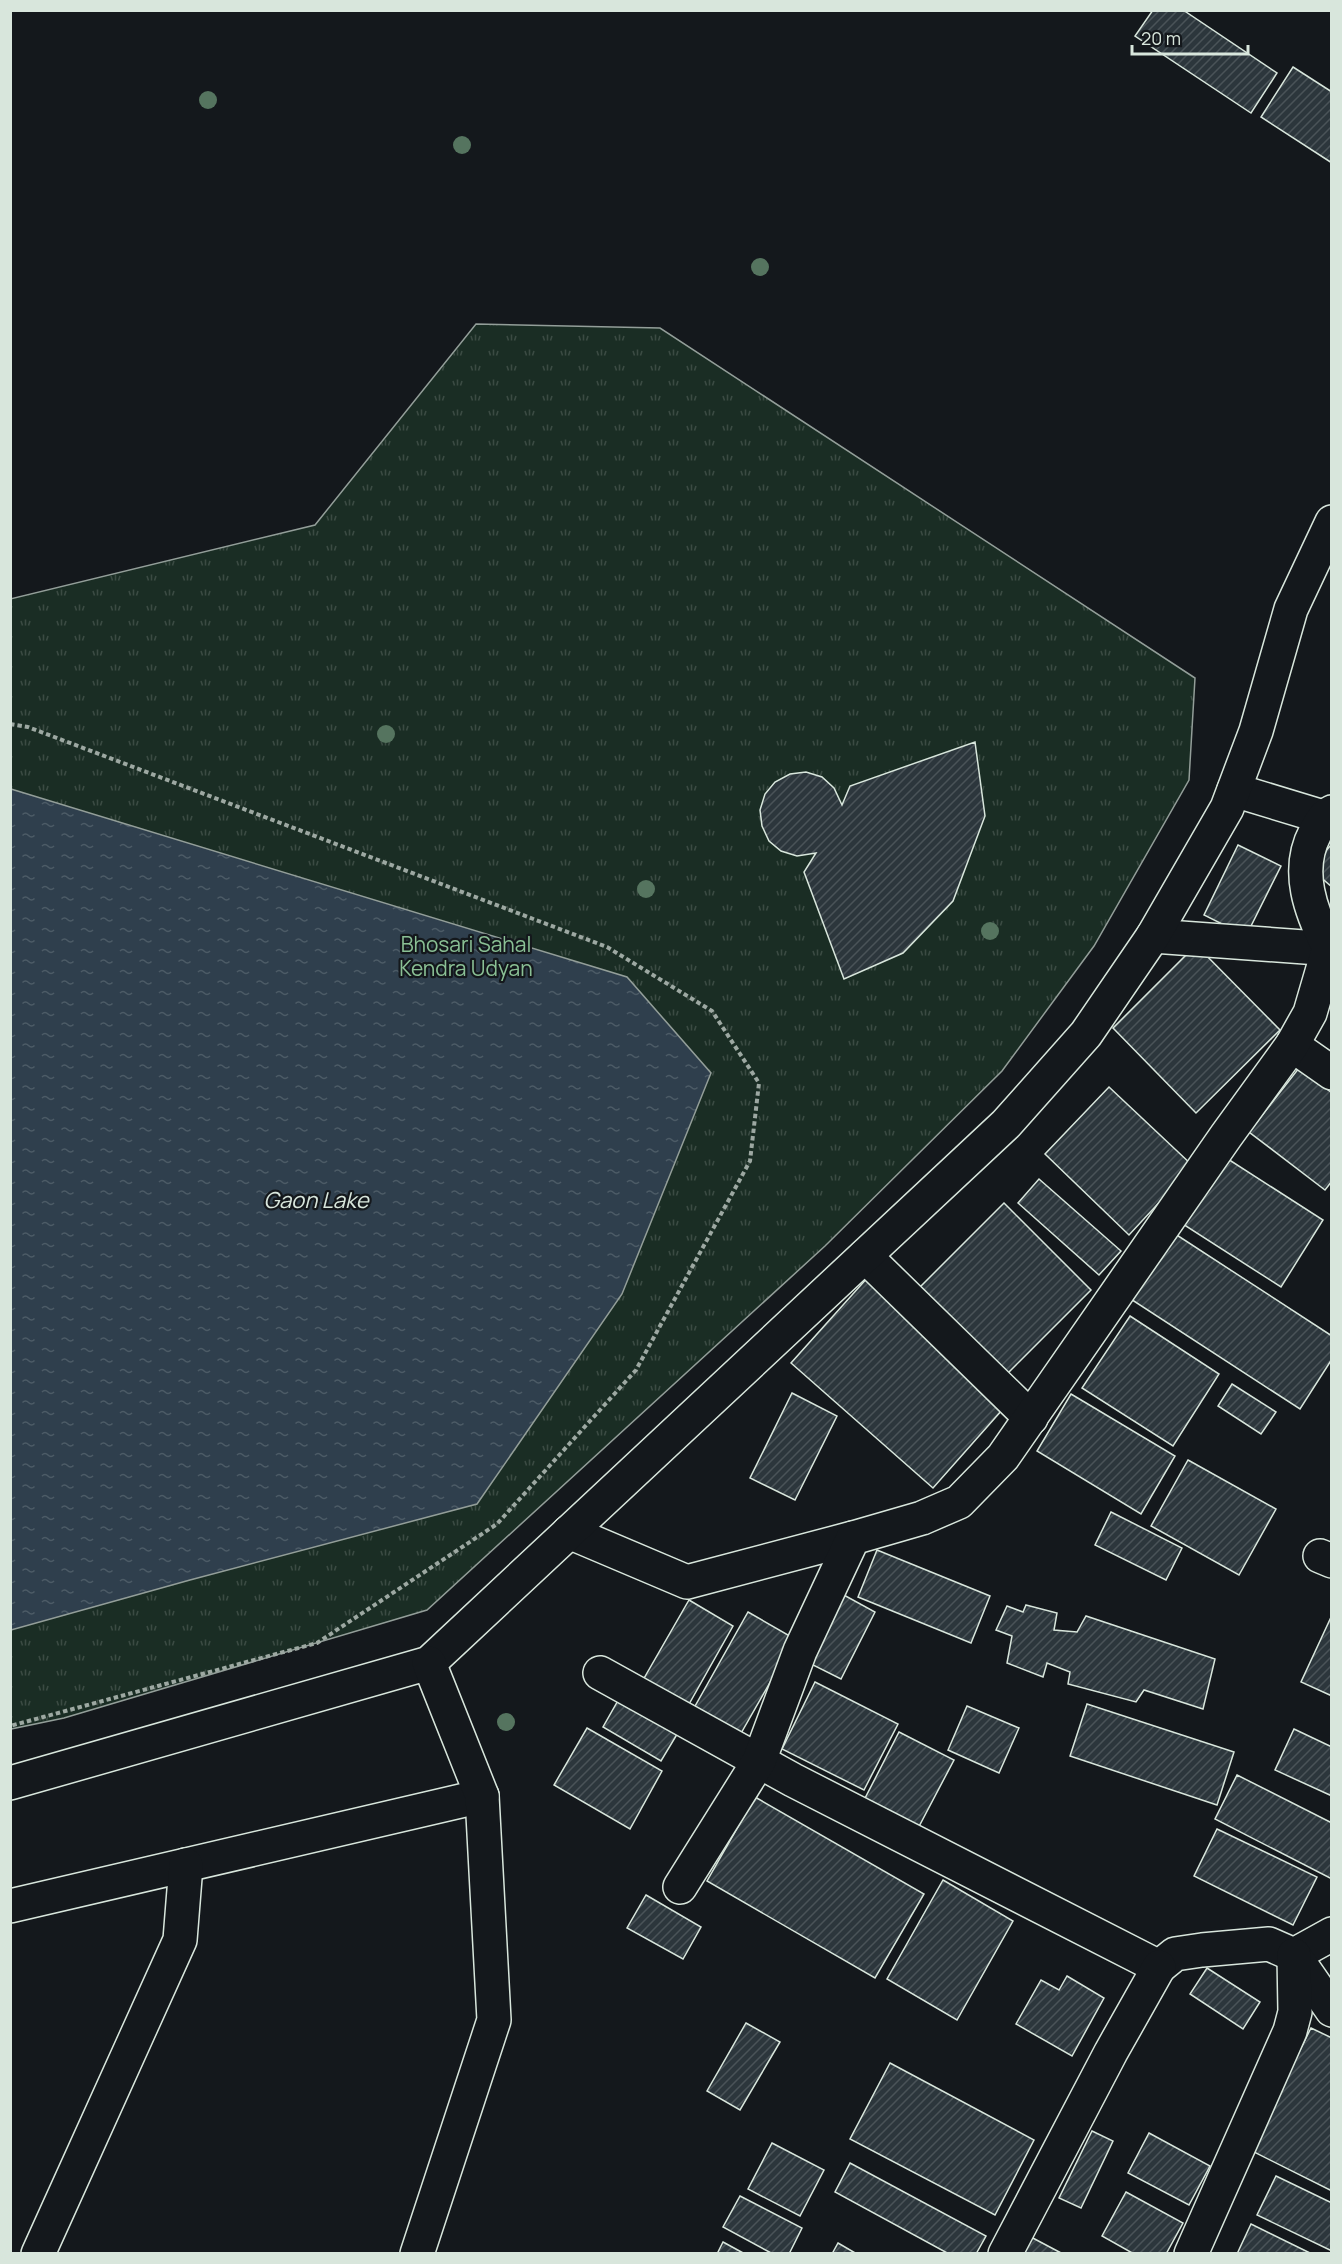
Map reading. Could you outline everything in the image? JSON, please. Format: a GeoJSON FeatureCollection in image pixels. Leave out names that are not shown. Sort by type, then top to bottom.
{"type":"FeatureCollection","features":[{"type":"Feature","properties":{"kind":"street"},"geometry":{"type":"LineString","coordinates":[[10,1783],[429,1663],[1006,1124],[1086,1034],[1153,936],[1227,808],[1256,731],[1291,609],[1332,522]]}},
{"type":"Feature","properties":{"kind":"street"},"geometry":{"type":"LineString","coordinates":[[569,1532],[687,1582],[922,1518],[959,1502],[1003,1457],[1292,1045],[1310,1013],[1330,948],[1316,922],[1304,873],[1308,846],[1327,814],[1234,790]]}},
{"type":"Feature","properties":{"kind":"street"},"geometry":{"type":"LineString","coordinates":[[1153,936],[1330,948]]}},
{"type":"Feature","properties":{"kind":"street"},"geometry":{"type":"LineString","coordinates":[[1292,1045],[1332,1073]]}},
{"type":"Feature","properties":{"kind":"street"},"geometry":{"type":"LineString","coordinates":[[865,1256],[1031,1418]]}},
{"type":"Feature","properties":{"kind":"street"},"geometry":{"type":"LineString","coordinates":[[680,1887],[759,1761],[800,1651],[853,1538]]}},
{"type":"Feature","properties":{"kind":"street"},"geometry":{"type":"LineString","coordinates":[[417,2253],[494,2020],[482,1796],[429,1663]]}},
{"type":"Feature","properties":{"kind":"street"},"geometry":{"type":"LineString","coordinates":[[600,1673],[793,1780],[1159,1967]]}},
{"type":"Feature","properties":{"kind":"street"},"geometry":{"type":"LineString","coordinates":[[10,1906],[482,1796]]}},
{"type":"Feature","properties":{"kind":"street"},"geometry":{"type":"LineString","coordinates":[[38,2253],[180,1940],[186,1865]]}},
{"type":"Feature","properties":{"kind":"street"},"geometry":{"type":"LineString","coordinates":[[1294,1955],[1332,1934]]}},
{"type":"Feature","properties":{"kind":"street"},"geometry":{"type":"LineString","coordinates":[[1005,2253],[1111,2052],[1159,1967],[1175,1954],[1269,1944],[1294,1955],[1332,2010]]}},
{"type":"Feature","properties":{"kind":"street"},"geometry":{"type":"LineString","coordinates":[[1191,2253],[1290,2031],[1295,2012],[1294,1955]]}},
{"type":"Feature","properties":{"kind":"path"},"geometry":{"type":"LineString","coordinates":[[10,724],[28,727],[607,947],[712,1011],[759,1083],[750,1161],[636,1370],[497,1524],[317,1643],[10,1726]]}},
{"type":"Feature","properties":{"kind":"green space","name":"Bhosari Sahal Kendra Udyan"},"geometry":{"type":"Polygon","coordinates":[[[476,324],[660,328],[1195,678],[1189,780],[1094,946],[1002,1071],[825,1246],[427,1610],[64,1718],[11,1729],[10,599],[315,525],[476,324]]]}},
{"type":"Feature","properties":{"kind":"water","name":"Gaon Lake"},"geometry":{"type":"Polygon","coordinates":[[[11,789],[627,977],[711,1073],[622,1294],[477,1504],[11,1630],[11,789]]]}},
{"type":"Feature","properties":{"kind":"building"},"geometry":{"type":"Polygon","coordinates":[[[1153,10],[1183,10],[1277,73],[1251,113],[1135,36],[1153,10]]]}},
{"type":"Feature","properties":{"kind":"building"},"geometry":{"type":"Polygon","coordinates":[[[1293,67],[1332,92],[1332,163],[1261,117],[1293,67]]]}},
{"type":"Feature","properties":{"kind":"building"},"geometry":{"type":"Polygon","coordinates":[[[975,742],[985,816],[953,901],[903,953],[844,979],[804,872],[816,853],[797,856],[781,851],[769,841],[762,826],[760,810],[765,794],[775,782],[790,774],[806,772],[822,777],[834,788],[842,805],[850,786],[975,742]]]}},
{"type":"Feature","properties":{"kind":"building"},"geometry":{"type":"Polygon","coordinates":[[[1332,844],[1332,887],[1310,868],[1332,844]]]}},
{"type":"Feature","properties":{"kind":"building"},"geometry":{"type":"Polygon","coordinates":[[[1238,845],[1281,866],[1246,936],[1204,915],[1238,845]]]}},
{"type":"Feature","properties":{"kind":"building"},"geometry":{"type":"Polygon","coordinates":[[[1196,945],[1280,1030],[1196,1113],[1113,1028],[1196,945]]]}},
{"type":"Feature","properties":{"kind":"building"},"geometry":{"type":"Polygon","coordinates":[[[1299,1068],[1332,1093],[1332,1181],[1325,1190],[1249,1132],[1299,1068]]]}},
{"type":"Feature","properties":{"kind":"building"},"geometry":{"type":"Polygon","coordinates":[[[1109,1087],[1193,1166],[1129,1235],[1045,1154],[1109,1087]]]}},
{"type":"Feature","properties":{"kind":"building"},"geometry":{"type":"Polygon","coordinates":[[[1217,1152],[1323,1220],[1281,1287],[1175,1219],[1217,1152]]]}},
{"type":"Feature","properties":{"kind":"building"},"geometry":{"type":"Polygon","coordinates":[[[1039,1179],[1121,1251],[1099,1275],[1018,1203],[1039,1179]]]}},
{"type":"Feature","properties":{"kind":"building"},"geometry":{"type":"Polygon","coordinates":[[[1004,1203],[1091,1290],[1007,1374],[920,1287],[1004,1203]]]}},
{"type":"Feature","properties":{"kind":"building"},"geometry":{"type":"Polygon","coordinates":[[[1166,1228],[1332,1336],[1332,1359],[1300,1409],[1123,1294],[1166,1228]]]}},
{"type":"Feature","properties":{"kind":"building"},"geometry":{"type":"Polygon","coordinates":[[[869,1276],[1010,1401],[933,1488],[791,1363],[869,1276]]]}},
{"type":"Feature","properties":{"kind":"building"},"geometry":{"type":"Polygon","coordinates":[[[1130,1316],[1219,1374],[1173,1446],[1082,1388],[1130,1316]]]}},
{"type":"Feature","properties":{"kind":"building"},"geometry":{"type":"Polygon","coordinates":[[[1232,1384],[1276,1412],[1261,1434],[1218,1406],[1232,1384]]]}},
{"type":"Feature","properties":{"kind":"building"},"geometry":{"type":"Polygon","coordinates":[[[792,1393],[837,1416],[795,1500],[750,1478],[792,1393]]]}},
{"type":"Feature","properties":{"kind":"building"},"geometry":{"type":"Polygon","coordinates":[[[1071,1394],[1175,1456],[1141,1514],[1037,1451],[1071,1394]]]}},
{"type":"Feature","properties":{"kind":"building"},"geometry":{"type":"Polygon","coordinates":[[[1188,1460],[1276,1509],[1239,1575],[1151,1526],[1188,1460]]]}},
{"type":"Feature","properties":{"kind":"building"},"geometry":{"type":"Polygon","coordinates":[[[1111,1512],[1182,1548],[1166,1580],[1095,1545],[1111,1512]]]}},
{"type":"Feature","properties":{"kind":"building"},"geometry":{"type":"Polygon","coordinates":[[[877,1550],[990,1596],[971,1643],[858,1597],[877,1550]]]}},
{"type":"Feature","properties":{"kind":"building"},"geometry":{"type":"Polygon","coordinates":[[[842,1594],[875,1612],[841,1679],[807,1662],[842,1594]]]}},
{"type":"Feature","properties":{"kind":"building"},"geometry":{"type":"Polygon","coordinates":[[[689,1600],[733,1626],[684,1713],[639,1687],[689,1600]]]}},
{"type":"Feature","properties":{"kind":"building"},"geometry":{"type":"Polygon","coordinates":[[[1026,1605],[1057,1613],[1054,1630],[1077,1632],[1086,1616],[1215,1659],[1203,1709],[1144,1690],[1136,1702],[1068,1684],[1070,1672],[1047,1663],[1043,1677],[1007,1663],[1012,1636],[996,1630],[1007,1606],[1023,1612],[1026,1605]]]}},
{"type":"Feature","properties":{"kind":"building"},"geometry":{"type":"Polygon","coordinates":[[[748,1612],[795,1639],[740,1735],[694,1708],[748,1612]]]}},
{"type":"Feature","properties":{"kind":"building"},"geometry":{"type":"Polygon","coordinates":[[[1332,1615],[1332,1696],[1301,1682],[1332,1615]]]}},
{"type":"Feature","properties":{"kind":"building"},"geometry":{"type":"Polygon","coordinates":[[[815,1682],[898,1724],[864,1790],[782,1749],[815,1682]]]}},
{"type":"Feature","properties":{"kind":"building"},"geometry":{"type":"Polygon","coordinates":[[[620,1697],[679,1731],[661,1761],[603,1727],[620,1697]]]}},
{"type":"Feature","properties":{"kind":"building"},"geometry":{"type":"Polygon","coordinates":[[[1087,1704],[1234,1752],[1217,1805],[1070,1756],[1087,1704]]]}},
{"type":"Feature","properties":{"kind":"building"},"geometry":{"type":"Polygon","coordinates":[[[967,1706],[1019,1728],[999,1773],[948,1750],[967,1706]]]}},
{"type":"Feature","properties":{"kind":"building"},"geometry":{"type":"Polygon","coordinates":[[[587,1728],[662,1771],[630,1829],[554,1785],[587,1728]]]}},
{"type":"Feature","properties":{"kind":"building"},"geometry":{"type":"Polygon","coordinates":[[[1294,1729],[1332,1747],[1332,1796],[1275,1770],[1294,1729]]]}},
{"type":"Feature","properties":{"kind":"building"},"geometry":{"type":"Polygon","coordinates":[[[899,1732],[954,1760],[915,1834],[861,1806],[899,1732]]]}},
{"type":"Feature","properties":{"kind":"building"},"geometry":{"type":"Polygon","coordinates":[[[1237,1775],[1332,1823],[1332,1879],[1215,1819],[1237,1775]]]}},
{"type":"Feature","properties":{"kind":"building"},"geometry":{"type":"Polygon","coordinates":[[[755,1797],[924,1894],[875,1978],[707,1881],[755,1797]]]}},
{"type":"Feature","properties":{"kind":"building"},"geometry":{"type":"Polygon","coordinates":[[[1217,1829],[1317,1877],[1293,1925],[1194,1876],[1217,1829]]]}},
{"type":"Feature","properties":{"kind":"building"},"geometry":{"type":"Polygon","coordinates":[[[943,1880],[1013,1921],[957,2020],[887,1979],[943,1880]]]}},
{"type":"Feature","properties":{"kind":"building"},"geometry":{"type":"Polygon","coordinates":[[[646,1895],[701,1927],[683,1959],[627,1928],[646,1895]]]}},
{"type":"Feature","properties":{"kind":"building"},"geometry":{"type":"Polygon","coordinates":[[[1207,1968],[1260,2002],[1243,2029],[1190,1994],[1207,1968]]]}},
{"type":"Feature","properties":{"kind":"building"},"geometry":{"type":"Polygon","coordinates":[[[1067,1976],[1104,1998],[1072,2056],[1016,2024],[1041,1980],[1059,1990],[1067,1976]]]}},
{"type":"Feature","properties":{"kind":"building"},"geometry":{"type":"Polygon","coordinates":[[[746,2023],[780,2042],[740,2110],[707,2091],[746,2023]]]}},
{"type":"Feature","properties":{"kind":"building"},"geometry":{"type":"Polygon","coordinates":[[[1311,2028],[1332,2038],[1332,2191],[1250,2150],[1311,2028]]]}},
{"type":"Feature","properties":{"kind":"building"},"geometry":{"type":"Polygon","coordinates":[[[890,2063],[1034,2140],[995,2215],[850,2139],[890,2063]]]}},
{"type":"Feature","properties":{"kind":"building"},"geometry":{"type":"Polygon","coordinates":[[[1092,2131],[1113,2141],[1081,2208],[1059,2198],[1092,2131]]]}},
{"type":"Feature","properties":{"kind":"building"},"geometry":{"type":"Polygon","coordinates":[[[1149,2133],[1210,2166],[1189,2205],[1128,2173],[1149,2133]]]}},
{"type":"Feature","properties":{"kind":"building"},"geometry":{"type":"Polygon","coordinates":[[[772,2143],[824,2170],[800,2216],[748,2189],[772,2143]]]}},
{"type":"Feature","properties":{"kind":"building"},"geometry":{"type":"Polygon","coordinates":[[[850,2163],[986,2236],[976,2254],[949,2254],[835,2192],[850,2163]]]}},
{"type":"Feature","properties":{"kind":"building"},"geometry":{"type":"Polygon","coordinates":[[[1276,2176],[1332,2203],[1332,2251],[1257,2215],[1276,2176]]]}},
{"type":"Feature","properties":{"kind":"building"},"geometry":{"type":"Polygon","coordinates":[[[1126,2192],[1183,2223],[1166,2254],[1134,2254],[1102,2236],[1126,2192]]]}},
{"type":"Feature","properties":{"kind":"building"},"geometry":{"type":"Polygon","coordinates":[[[740,2196],[802,2228],[789,2254],[773,2254],[723,2227],[740,2196]]]}},
{"type":"Feature","properties":{"kind":"building"},"geometry":{"type":"Polygon","coordinates":[[[1251,2224],[1312,2254],[1237,2254],[1251,2224]]]}},
{"type":"Feature","properties":{"kind":"building"},"geometry":{"type":"Polygon","coordinates":[[[1029,2236],[1063,2254],[1021,2254],[1029,2236]]]}},
{"type":"Feature","properties":{"kind":"building"},"geometry":{"type":"Polygon","coordinates":[[[723,2242],[745,2254],[717,2254],[723,2242]]]}},
{"type":"Feature","properties":{"kind":"building"},"geometry":{"type":"Polygon","coordinates":[[[838,2243],[857,2254],[832,2254],[838,2243]]]}}]}
